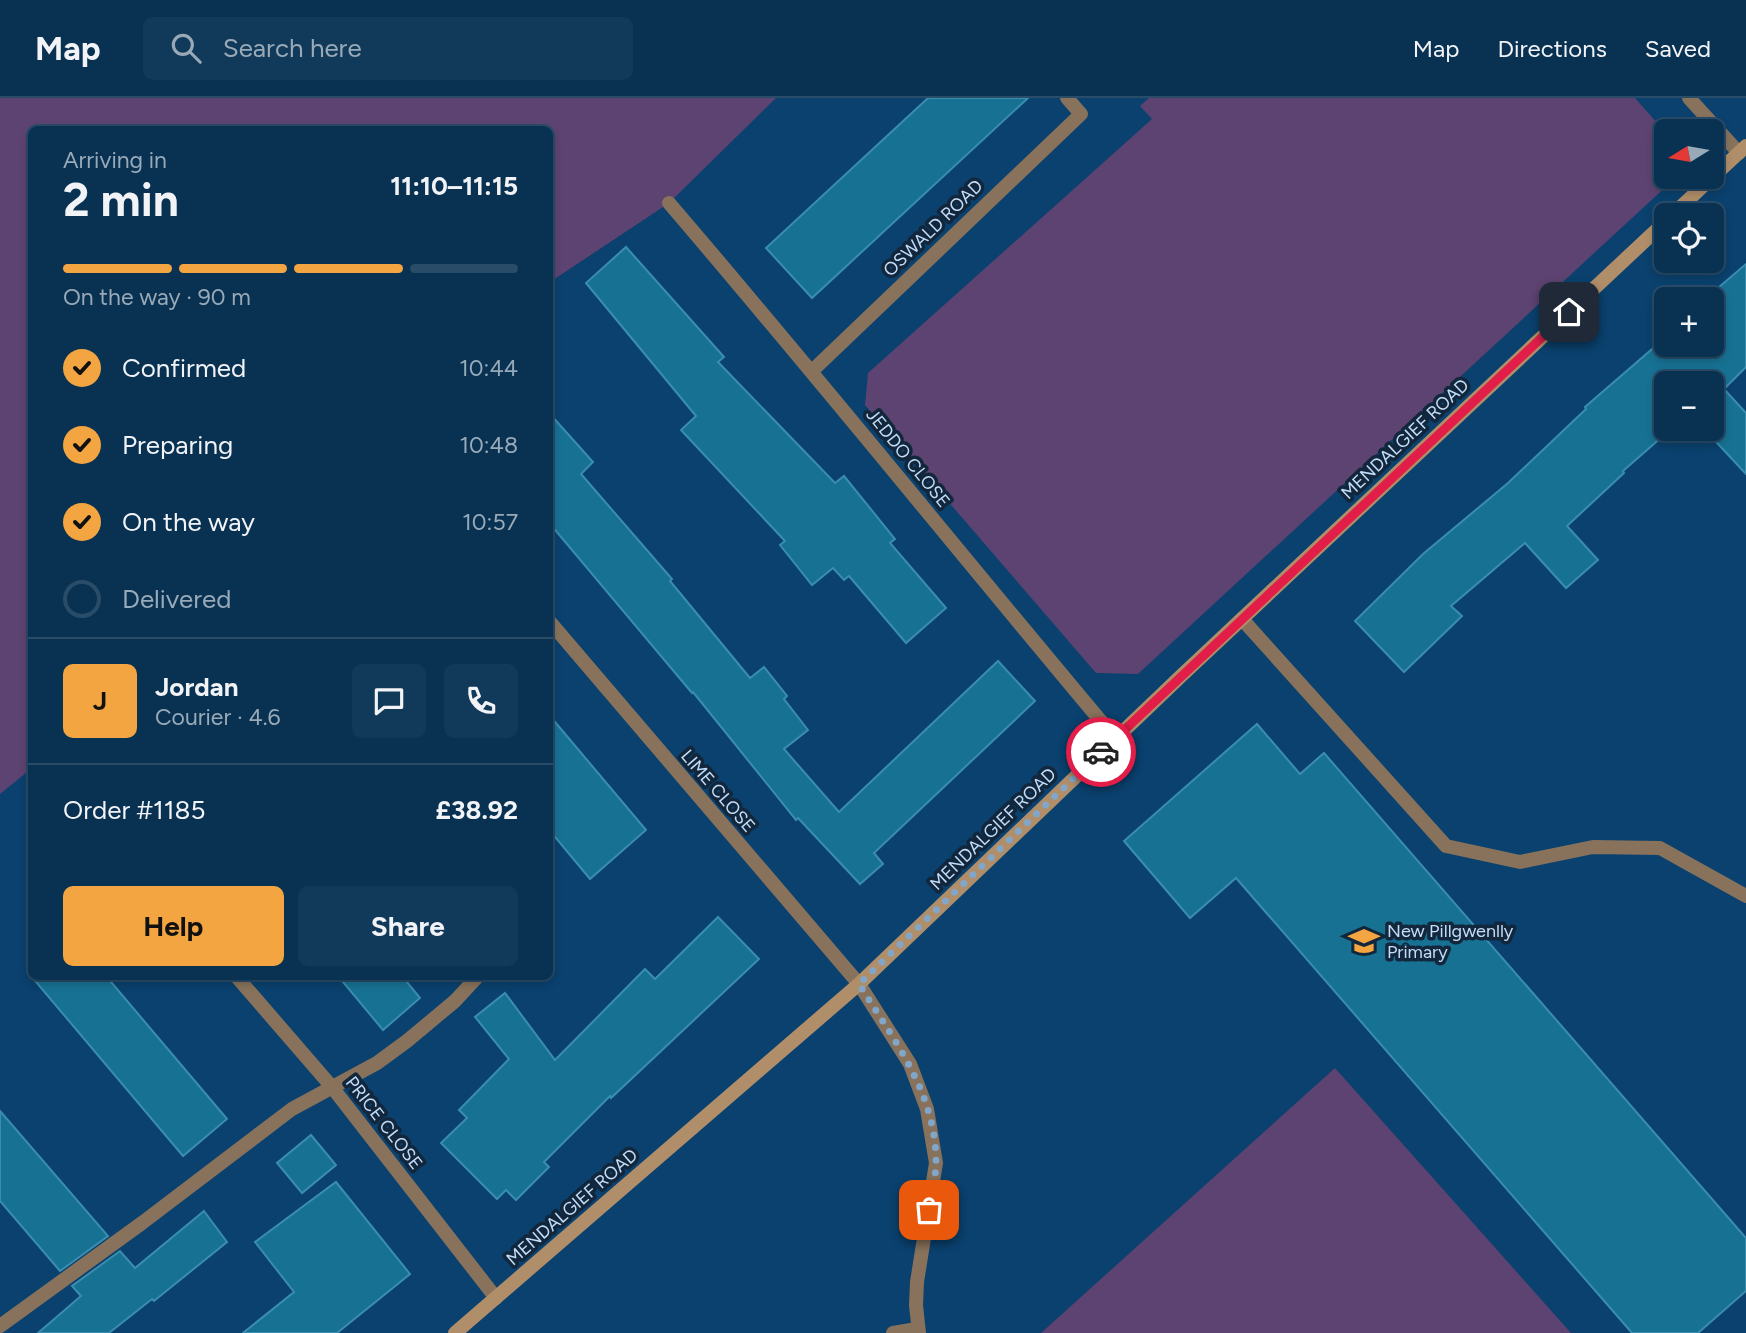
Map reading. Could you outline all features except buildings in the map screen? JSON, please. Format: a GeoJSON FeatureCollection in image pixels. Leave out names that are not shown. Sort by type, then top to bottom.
{"type":"FeatureCollection","features":[{"type":"Feature","properties":{"kind":"street","name":"OSWALD ROAD"},"geometry":{"type":"LineString","coordinates":[[812,371],[1081,114],[1068,98]]}},
{"type":"Feature","properties":{"kind":"street"},"geometry":{"type":"LineString","coordinates":[[1685,203],[1742,149],[1689,98]]}},
{"type":"Feature","properties":{"kind":"street","name":"JEDDO CLOSE"},"geometry":{"type":"LineString","coordinates":[[669,203],[812,371],[976,573],[1115,738]]}},
{"type":"Feature","properties":{"kind":"street","name":"MENDALGIEF ROAD"},"geometry":{"type":"LineString","coordinates":[[454,1333],[859,984],[1115,738],[1654,232]]}},
{"type":"Feature","properties":{"kind":"street"},"geometry":{"type":"LineString","coordinates":[[1242,619],[1446,846],[1520,862],[1593,847],[1660,848],[1746,896]]}},
{"type":"Feature","properties":{"kind":"street","name":"LIME CLOSE"},"geometry":{"type":"LineString","coordinates":[[553,626],[859,984],[910,1064],[927,1109],[936,1163],[918,1282],[918,1331]]}},
{"type":"Feature","properties":{"kind":"street","name":"PRICE CLOSE"},"geometry":{"type":"LineString","coordinates":[[239,980],[332,1087],[496,1298]]}},
{"type":"Feature","properties":{"kind":"street"},"geometry":{"type":"LineString","coordinates":[[0,1326],[292,1109],[377,1063],[455,1001],[474,980]]}},
{"type":"Feature","properties":{"kind":"street"},"geometry":{"type":"LineString","coordinates":[[893,1333],[918,1331]]}},
{"type":"Feature","properties":{"kind":"shaded area"},"geometry":{"type":"Polygon","coordinates":[[[0,98],[776,98],[669,203],[553,280],[553,126],[28,126],[28,771],[0,794],[0,98]]]}},
{"type":"Feature","properties":{"kind":"shaded area"},"geometry":{"type":"Polygon","coordinates":[[[1149,98],[1635,98],[1654,119],[1654,189],[1663,189],[1138,674],[1096,673],[865,405],[868,373],[1152,119],[1140,106],[1149,98]]]}},
{"type":"Feature","properties":{"kind":"shaded area"},"geometry":{"type":"Polygon","coordinates":[[[1335,1068],[1571,1333],[1041,1333],[1335,1068]]]}},
{"type":"Feature","properties":{"kind":"way so far"},"geometry":{"type":"LineString","coordinates":[[929,1210],[936,1163],[927,1109],[910,1064],[859,984],[1101,752]]}},
{"type":"Feature","properties":{"kind":"place","name":"New Pillgwenlly Primary"},"geometry":{"type":"Point","coordinates":[1364,941]}},
{"type":"Feature","properties":{"kind":"route"},"geometry":{"type":"LineString","coordinates":[[1101,752],[1569,312]]}}]}
